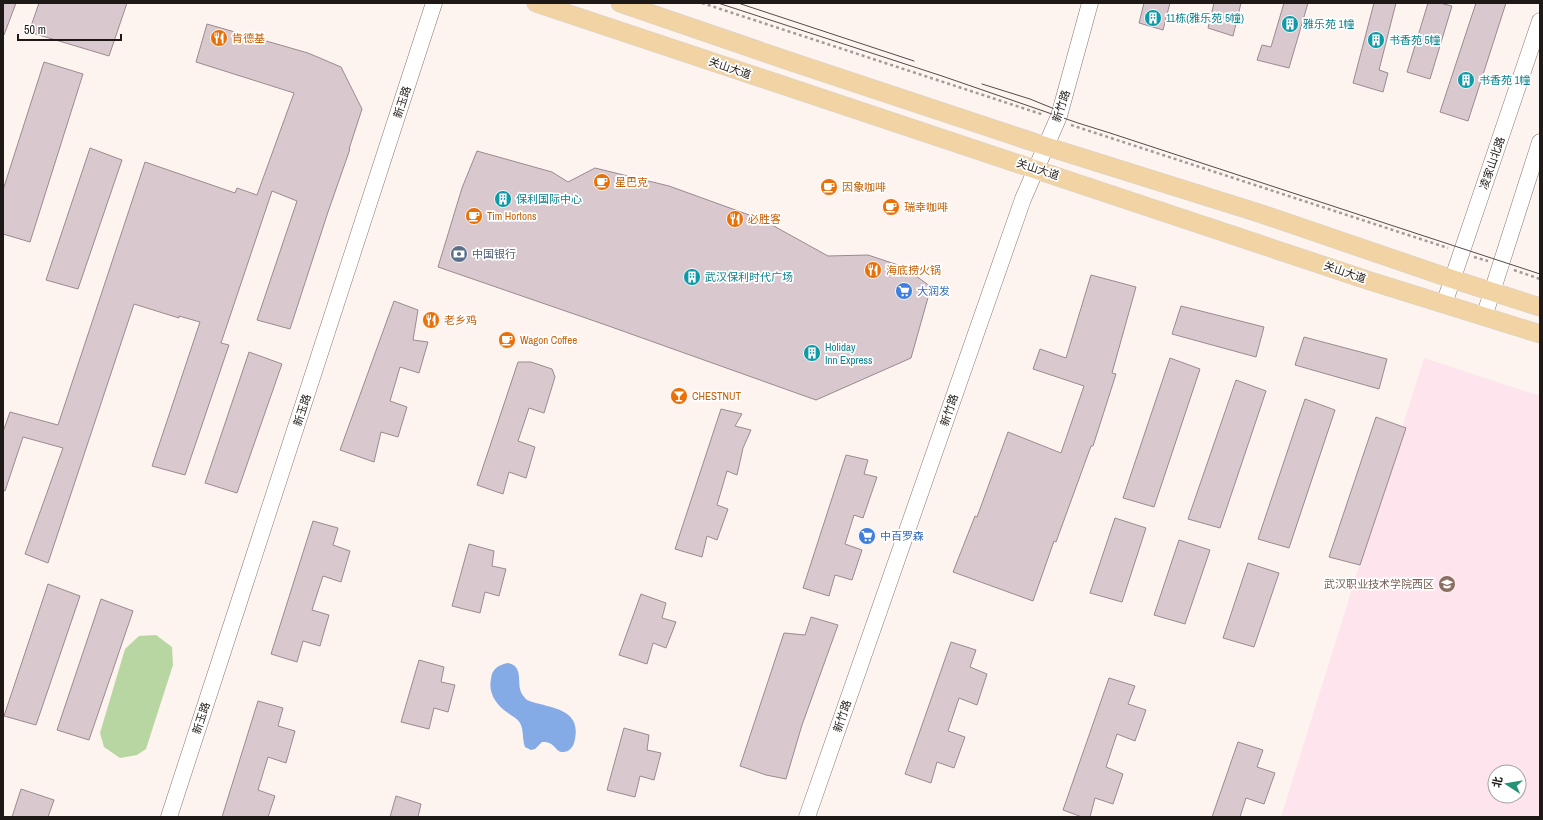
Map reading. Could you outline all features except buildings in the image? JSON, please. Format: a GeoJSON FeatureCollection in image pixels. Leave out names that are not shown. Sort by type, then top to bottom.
{"type":"FeatureCollection","features":[{"type":"Feature","properties":{"kind":"main road","name":"新玉路"},"geometry":{"type":"LineString","coordinates":[[169,817],[434,3]]}},
{"type":"Feature","properties":{"kind":"main road","name":"关山大道"},"geometry":{"type":"LineString","coordinates":[[536,3],[896,124],[1037,169],[1444,304],[1540,334]]}},
{"type":"Feature","properties":{"kind":"main road"},"geometry":{"type":"LineString","coordinates":[[620,3],[1046,146],[1262,214],[1452,279],[1540,307]]}},
{"type":"Feature","properties":{"kind":"main road","name":"新竹路"},"geometry":{"type":"LineString","coordinates":[[807,817],[1022,199],[1037,169],[1057,120],[1090,3]]}},
{"type":"Feature","properties":{"kind":"main road","name":"凌家山北路"},"geometry":{"type":"LineString","coordinates":[[1444,304],[1540,21]]}},
{"type":"Feature","properties":{"kind":"main road"},"geometry":{"type":"LineString","coordinates":[[1484,317],[1540,142]]}},
{"type":"Feature","properties":{"kind":"path"},"geometry":{"type":"LineString","coordinates":[[702,3],[1540,279]]}},
{"type":"Feature","properties":{"kind":"shaded area","name":"武汉职业技术学院西区"},"geometry":{"type":"Polygon","coordinates":[[[1424,358],[1540,396],[1540,817],[1281,817],[1424,358]]]}},
{"type":"Feature","properties":{"kind":"green space"},"geometry":{"type":"Polygon","coordinates":[[[156,635],[172,647],[173,665],[146,749],[137,755],[120,758],[104,747],[100,733],[125,649],[139,636],[156,635]]]}},
{"type":"Feature","properties":{"kind":"water"},"geometry":{"type":"Polygon","coordinates":[[[508,663],[516,667],[520,691],[527,700],[555,708],[570,716],[574,722],[576,731],[572,748],[565,752],[560,752],[550,743],[546,742],[542,742],[535,749],[531,750],[525,747],[520,723],[516,718],[500,706],[492,694],[490,684],[494,670],[498,666],[508,663]]]}},
{"type":"Feature","properties":{"kind":"tram line"},"geometry":{"type":"LineString","coordinates":[[718,3],[942,76],[1078,123],[1540,274]]}},
{"type":"Feature","properties":{"kind":"tram line"},"geometry":{"type":"LineString","coordinates":[[738,3],[914,61]]}},
{"type":"Feature","properties":{"kind":"tram line"},"geometry":{"type":"LineString","coordinates":[[982,84],[1030,99],[1057,110]]}},
{"type":"Feature","properties":{"kind":"place","name":"11栋(雅乐苑 5幢)"},"geometry":{"type":"Point","coordinates":[1153,18]}},
{"type":"Feature","properties":{"kind":"place","name":"雅乐苑 1幢"},"geometry":{"type":"Point","coordinates":[1290,24]}},
{"type":"Feature","properties":{"kind":"place","name":"肯德基"},"geometry":{"type":"Point","coordinates":[219,38]}},
{"type":"Feature","properties":{"kind":"place","name":"书香苑 5幢"},"geometry":{"type":"Point","coordinates":[1376,40]}},
{"type":"Feature","properties":{"kind":"place","name":"书香苑 1幢"},"geometry":{"type":"Point","coordinates":[1466,80]}},
{"type":"Feature","properties":{"kind":"place","name":"星巴克"},"geometry":{"type":"Point","coordinates":[602,182]}},
{"type":"Feature","properties":{"kind":"place","name":"因象咖啡"},"geometry":{"type":"Point","coordinates":[829,187]}},
{"type":"Feature","properties":{"kind":"place","name":"保利国际中心"},"geometry":{"type":"Point","coordinates":[503,199]}},
{"type":"Feature","properties":{"kind":"place","name":"瑞幸咖啡"},"geometry":{"type":"Point","coordinates":[891,207]}},
{"type":"Feature","properties":{"kind":"place","name":"Tim Hortons"},"geometry":{"type":"Point","coordinates":[474,216]}},
{"type":"Feature","properties":{"kind":"place","name":"必胜客"},"geometry":{"type":"Point","coordinates":[735,219]}},
{"type":"Feature","properties":{"kind":"place","name":"中国银行"},"geometry":{"type":"Point","coordinates":[459,254]}},
{"type":"Feature","properties":{"kind":"place","name":"海底捞火锅"},"geometry":{"type":"Point","coordinates":[873,270]}},
{"type":"Feature","properties":{"kind":"place","name":"武汉保利时代广场"},"geometry":{"type":"Point","coordinates":[692,277]}},
{"type":"Feature","properties":{"kind":"place","name":"大润发"},"geometry":{"type":"Point","coordinates":[904,291]}},
{"type":"Feature","properties":{"kind":"place","name":"老乡鸡"},"geometry":{"type":"Point","coordinates":[431,320]}},
{"type":"Feature","properties":{"kind":"place","name":"Wagon Coffee"},"geometry":{"type":"Point","coordinates":[507,340]}},
{"type":"Feature","properties":{"kind":"place","name":"Holiday Inn Express"},"geometry":{"type":"Point","coordinates":[812,353]}},
{"type":"Feature","properties":{"kind":"place","name":"CHESTNUT"},"geometry":{"type":"Point","coordinates":[679,396]}},
{"type":"Feature","properties":{"kind":"place","name":"中百罗森"},"geometry":{"type":"Point","coordinates":[867,536]}},
{"type":"Feature","properties":{"kind":"place","name":"武汉职业技术学院西区"},"geometry":{"type":"Point","coordinates":[1447,584]}}]}
